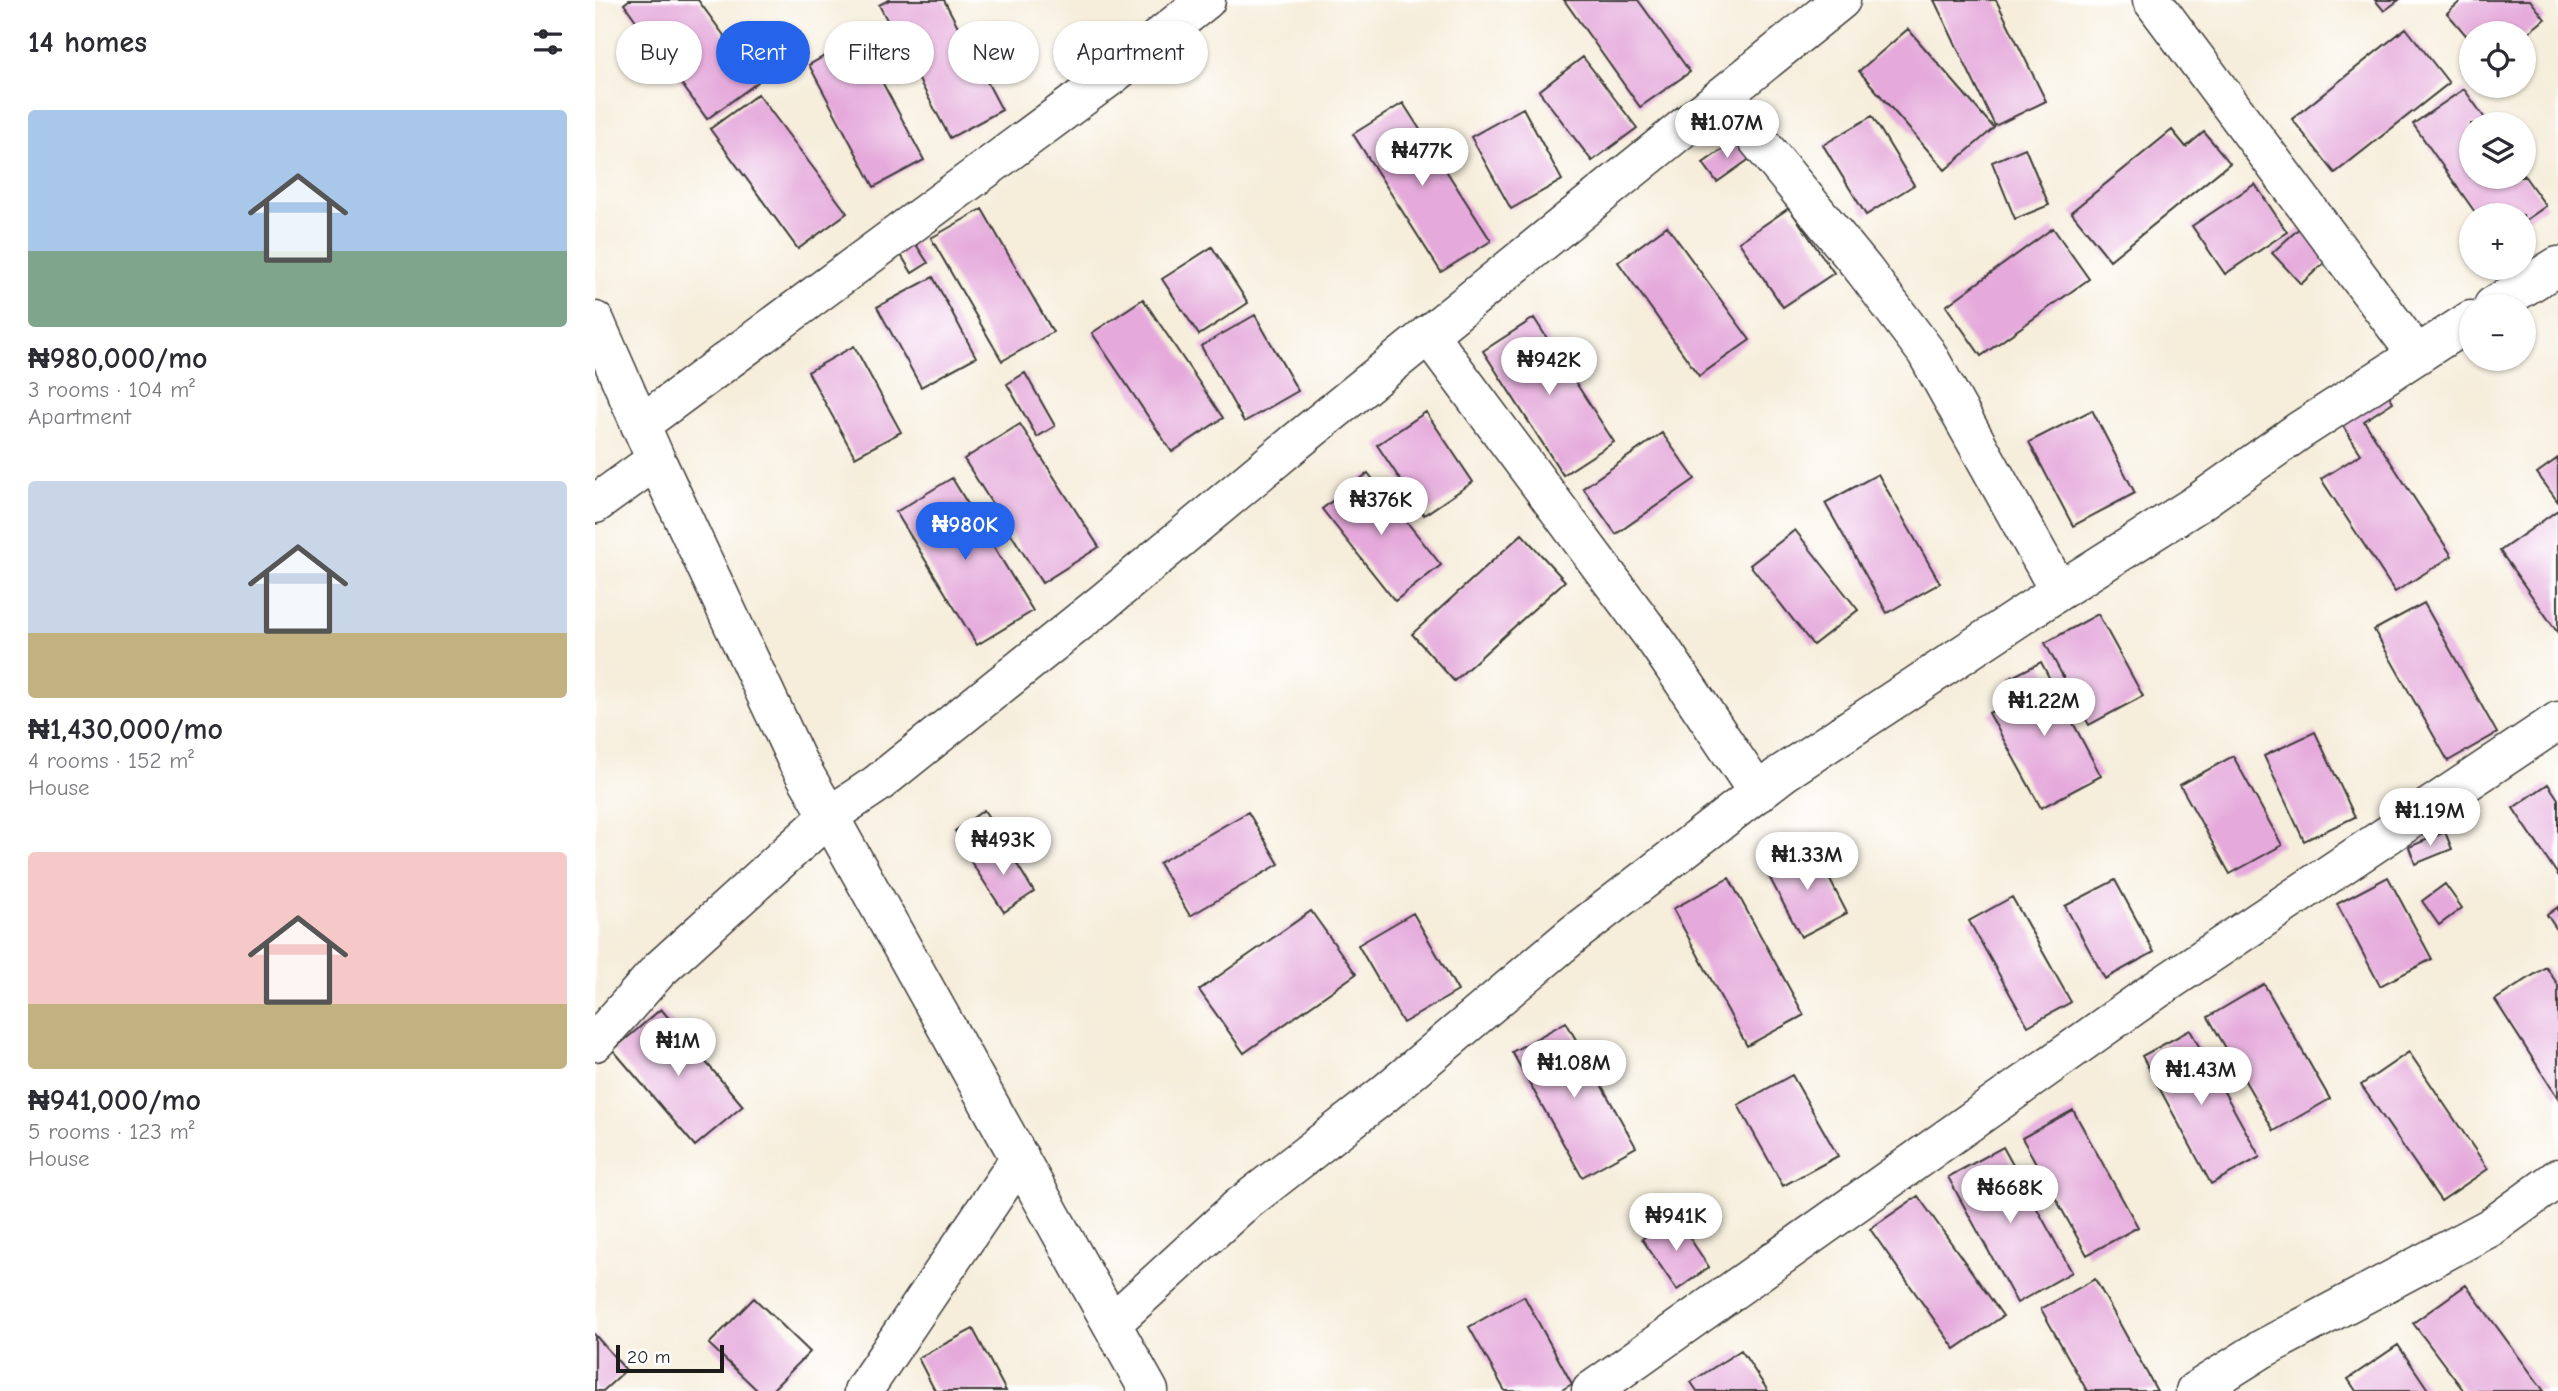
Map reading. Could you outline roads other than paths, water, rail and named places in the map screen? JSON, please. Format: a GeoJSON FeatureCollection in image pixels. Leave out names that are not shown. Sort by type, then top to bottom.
{"type":"FeatureCollection","features":[{"type":"Feature","properties":{"kind":"street"},"geometry":{"type":"LineString","coordinates":[[640,425],[1111,76],[1206,0]]}},
{"type":"Feature","properties":{"kind":"street"},"geometry":{"type":"LineString","coordinates":[[595,1042],[659,970],[829,816],[877,784],[1105,601],[1428,334],[1841,0]]}},
{"type":"Feature","properties":{"kind":"street"},"geometry":{"type":"LineString","coordinates":[[2152,0],[2417,355]]}},
{"type":"Feature","properties":{"kind":"street"},"geometry":{"type":"LineString","coordinates":[[1722,96],[1864,270],[1926,352],[2059,591]]}},
{"type":"Feature","properties":{"kind":"street"},"geometry":{"type":"LineString","coordinates":[[2513,294],[2558,267]]}},
{"type":"Feature","properties":{"kind":"street"},"geometry":{"type":"LineString","coordinates":[[595,321],[656,460],[797,761],[1149,1391]]}},
{"type":"Feature","properties":{"kind":"street"},"geometry":{"type":"LineString","coordinates":[[1112,1324],[1239,1207],[1383,1095],[1575,933],[1783,774],[2059,591],[2195,505],[2299,431],[2459,328]]}},
{"type":"Feature","properties":{"kind":"street"},"geometry":{"type":"LineString","coordinates":[[1428,334],[1659,645],[1758,793]]}},
{"type":"Feature","properties":{"kind":"street"},"geometry":{"type":"LineString","coordinates":[[595,504],[656,460]]}},
{"type":"Feature","properties":{"kind":"street"},"geometry":{"type":"LineString","coordinates":[[1591,1391],[2156,990],[2558,721]]}},
{"type":"Feature","properties":{"kind":"street"},"geometry":{"type":"LineString","coordinates":[[863,1391],[1020,1158]]}},
{"type":"Feature","properties":{"kind":"street"},"geometry":{"type":"LineString","coordinates":[[2195,1391],[2262,1349],[2491,1227],[2558,1178]]}}]}
